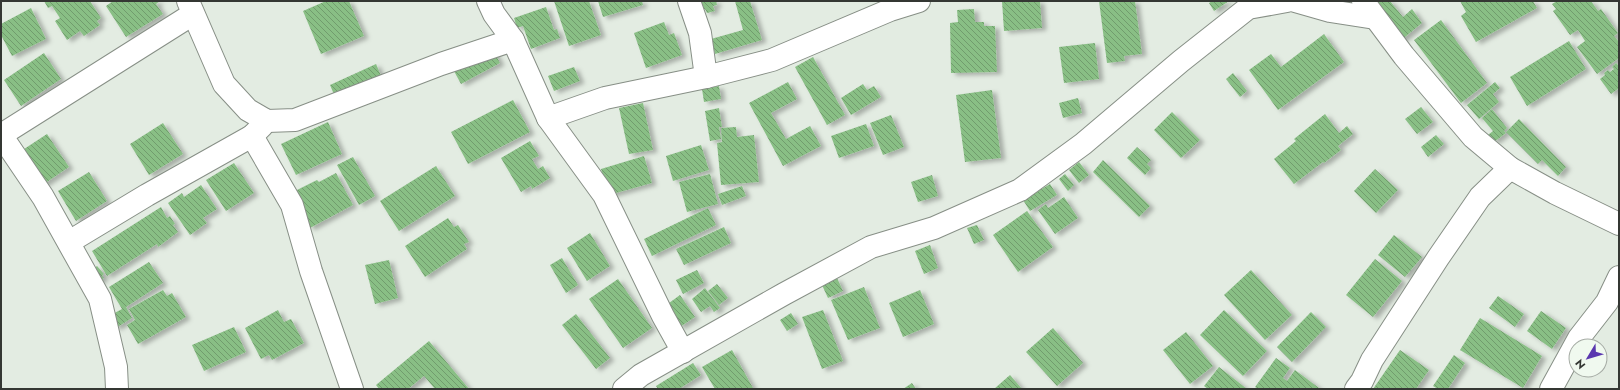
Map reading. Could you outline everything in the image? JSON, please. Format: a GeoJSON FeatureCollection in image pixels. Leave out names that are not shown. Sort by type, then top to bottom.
{"type":"FeatureCollection","features":[{"type":"Feature","properties":{"kind":"street"},"geometry":{"type":"LineString","coordinates":[[488,1],[494,14],[513,40],[548,118],[604,195],[663,316],[683,352]]}},
{"type":"Feature","properties":{"kind":"street"},"geometry":{"type":"LineString","coordinates":[[689,1],[700,33],[706,77]]}},
{"type":"Feature","properties":{"kind":"street"},"geometry":{"type":"LineString","coordinates":[[548,118],[605,98],[706,77],[772,60],[890,10],[919,1]]}},
{"type":"Feature","properties":{"kind":"street"},"geometry":{"type":"LineString","coordinates":[[624,389],[641,375],[784,294],[871,247],[934,228],[1020,190],[1083,144],[1180,61],[1248,8],[1287,1]]}},
{"type":"Feature","properties":{"kind":"street"},"geometry":{"type":"LineString","coordinates":[[1295,1],[1330,11],[1369,9],[1404,56],[1473,137],[1510,168],[1555,193],[1619,224]]}},
{"type":"Feature","properties":{"kind":"street"},"geometry":{"type":"LineString","coordinates":[[117,389],[116,367],[100,299],[43,197],[1,135],[190,7],[224,84],[248,110],[267,121],[295,120],[441,64],[513,40]]}},
{"type":"Feature","properties":{"kind":"street"},"geometry":{"type":"LineString","coordinates":[[69,242],[147,195],[252,136],[267,121]]}},
{"type":"Feature","properties":{"kind":"street"},"geometry":{"type":"LineString","coordinates":[[252,136],[292,205],[311,271],[352,389]]}},
{"type":"Feature","properties":{"kind":"street"},"geometry":{"type":"LineString","coordinates":[[1356,389],[1362,381],[1372,360],[1438,258],[1480,197],[1510,168]]}},
{"type":"Feature","properties":{"kind":"street"},"geometry":{"type":"LineString","coordinates":[[1551,389],[1579,338],[1607,302],[1619,277]]}},
{"type":"Feature","properties":{"kind":"building"},"geometry":{"type":"Polygon","coordinates":[[[44,1],[90,1],[101,18],[97,21],[100,25],[84,36],[80,31],[67,40],[55,21],[60,18],[52,6],[48,8],[44,1]]]}},
{"type":"Feature","properties":{"kind":"building"},"geometry":{"type":"Polygon","coordinates":[[[113,1],[160,1],[156,4],[163,14],[126,37],[106,6],[113,1]]]}},
{"type":"Feature","properties":{"kind":"building"},"geometry":{"type":"Polygon","coordinates":[[[326,1],[349,1],[364,36],[321,54],[303,11],[326,1]]]}},
{"type":"Feature","properties":{"kind":"building"},"geometry":{"type":"Polygon","coordinates":[[[554,1],[589,1],[601,35],[569,46],[554,1]]]}},
{"type":"Feature","properties":{"kind":"building"},"geometry":{"type":"Polygon","coordinates":[[[598,1],[642,1],[643,5],[603,17],[598,1]]]}},
{"type":"Feature","properties":{"kind":"building"},"geometry":{"type":"Polygon","coordinates":[[[701,1],[716,1],[717,5],[713,6],[715,11],[707,13],[705,9],[703,9],[701,1]]]}},
{"type":"Feature","properties":{"kind":"building"},"geometry":{"type":"Polygon","coordinates":[[[735,1],[750,1],[762,40],[715,54],[711,39],[743,30],[735,1]]]}},
{"type":"Feature","properties":{"kind":"building"},"geometry":{"type":"Polygon","coordinates":[[[1002,1],[1040,1],[1042,28],[1004,31],[1002,1]]]}},
{"type":"Feature","properties":{"kind":"building"},"geometry":{"type":"Polygon","coordinates":[[[1099,1],[1135,1],[1142,54],[1124,56],[1125,61],[1107,63],[1099,1]]]}},
{"type":"Feature","properties":{"kind":"building"},"geometry":{"type":"Polygon","coordinates":[[[1212,1],[1229,1],[1214,11],[1209,3],[1212,1]]]}},
{"type":"Feature","properties":{"kind":"building"},"geometry":{"type":"Polygon","coordinates":[[[1380,1],[1390,1],[1403,17],[1412,9],[1422,23],[1399,42],[1375,5],[1380,1]]]}},
{"type":"Feature","properties":{"kind":"building"},"geometry":{"type":"Polygon","coordinates":[[[1460,1],[1533,1],[1537,8],[1476,42],[1461,16],[1466,12],[1460,1]]]}},
{"type":"Feature","properties":{"kind":"building"},"geometry":{"type":"Polygon","coordinates":[[[1557,1],[1591,1],[1598,11],[1601,9],[1618,33],[1614,36],[1619,42],[1619,58],[1597,74],[1577,47],[1585,41],[1578,30],[1570,35],[1553,11],[1556,9],[1552,4],[1557,1]]]}},
{"type":"Feature","properties":{"kind":"building"},"geometry":{"type":"Polygon","coordinates":[[[546,7],[554,30],[557,29],[560,38],[531,49],[523,26],[517,28],[514,18],[546,7]]]}},
{"type":"Feature","properties":{"kind":"building"},"geometry":{"type":"Polygon","coordinates":[[[31,8],[46,39],[12,56],[1,35],[1,24],[31,8]]]}},
{"type":"Feature","properties":{"kind":"building"},"geometry":{"type":"Polygon","coordinates":[[[974,9],[975,22],[984,22],[984,26],[995,26],[997,72],[951,73],[950,23],[958,22],[957,10],[974,9]]]}},
{"type":"Feature","properties":{"kind":"building"},"geometry":{"type":"Polygon","coordinates":[[[1441,20],[1487,83],[1461,103],[1414,40],[1441,20]]]}},
{"type":"Feature","properties":{"kind":"building"},"geometry":{"type":"Polygon","coordinates":[[[664,22],[669,35],[674,33],[682,55],[646,68],[634,33],[664,22]]]}},
{"type":"Feature","properties":{"kind":"building"},"geometry":{"type":"Polygon","coordinates":[[[1324,34],[1344,62],[1278,110],[1249,70],[1271,54],[1281,67],[1324,34]]]}},
{"type":"Feature","properties":{"kind":"building"},"geometry":{"type":"Polygon","coordinates":[[[1569,41],[1586,69],[1527,106],[1510,77],[1569,41]]]}},
{"type":"Feature","properties":{"kind":"building"},"geometry":{"type":"Polygon","coordinates":[[[1095,43],[1099,79],[1064,83],[1059,47],[1095,43]]]}},
{"type":"Feature","properties":{"kind":"building"},"geometry":{"type":"Polygon","coordinates":[[[493,50],[500,63],[461,84],[454,71],[493,50]]]}},
{"type":"Feature","properties":{"kind":"building"},"geometry":{"type":"Polygon","coordinates":[[[44,53],[61,79],[21,106],[4,80],[44,53]]]}},
{"type":"Feature","properties":{"kind":"building"},"geometry":{"type":"Polygon","coordinates":[[[813,57],[845,115],[827,125],[795,67],[813,57]]]}},
{"type":"Feature","properties":{"kind":"building"},"geometry":{"type":"Polygon","coordinates":[[[1616,63],[1619,66],[1619,88],[1611,94],[1600,79],[1608,70],[1610,72],[1614,69],[1612,67],[1616,63]]]}},
{"type":"Feature","properties":{"kind":"building"},"geometry":{"type":"Polygon","coordinates":[[[376,64],[382,78],[336,99],[330,85],[376,64]]]}},
{"type":"Feature","properties":{"kind":"building"},"geometry":{"type":"Polygon","coordinates":[[[574,67],[580,81],[554,91],[548,76],[574,67]]]}},
{"type":"Feature","properties":{"kind":"building"},"geometry":{"type":"Polygon","coordinates":[[[1233,73],[1247,91],[1240,97],[1226,79],[1233,73]]]}},
{"type":"Feature","properties":{"kind":"building"},"geometry":{"type":"Polygon","coordinates":[[[788,82],[797,99],[771,113],[786,139],[810,126],[821,146],[783,166],[749,103],[788,82]]]}},
{"type":"Feature","properties":{"kind":"building"},"geometry":{"type":"Polygon","coordinates":[[[1495,82],[1500,88],[1493,94],[1499,102],[1479,119],[1467,105],[1495,82]]]}},
{"type":"Feature","properties":{"kind":"building"},"geometry":{"type":"Polygon","coordinates":[[[863,84],[867,90],[874,86],[881,97],[851,115],[841,98],[863,84]]]}},
{"type":"Feature","properties":{"kind":"building"},"geometry":{"type":"Polygon","coordinates":[[[719,86],[721,99],[704,102],[702,89],[719,86]]]}},
{"type":"Feature","properties":{"kind":"building"},"geometry":{"type":"Polygon","coordinates":[[[992,90],[1001,158],[965,162],[956,95],[992,90]]]}},
{"type":"Feature","properties":{"kind":"building"},"geometry":{"type":"Polygon","coordinates":[[[1078,98],[1082,113],[1063,118],[1059,103],[1078,98]]]}},
{"type":"Feature","properties":{"kind":"building"},"geometry":{"type":"Polygon","coordinates":[[[513,100],[530,132],[468,164],[451,132],[513,100]]]}},
{"type":"Feature","properties":{"kind":"building"},"geometry":{"type":"Polygon","coordinates":[[[643,103],[653,150],[629,154],[619,108],[643,103]]]}},
{"type":"Feature","properties":{"kind":"building"},"geometry":{"type":"Polygon","coordinates":[[[1421,107],[1433,122],[1417,134],[1405,119],[1421,107]]]}},
{"type":"Feature","properties":{"kind":"building"},"geometry":{"type":"Polygon","coordinates":[[[719,108],[722,127],[719,127],[721,139],[710,141],[705,111],[719,108]]]}},
{"type":"Feature","properties":{"kind":"building"},"geometry":{"type":"Polygon","coordinates":[[[1492,109],[1507,128],[1504,131],[1506,133],[1494,142],[1488,135],[1493,131],[1482,118],[1492,109]]]}},
{"type":"Feature","properties":{"kind":"building"},"geometry":{"type":"Polygon","coordinates":[[[1172,112],[1200,140],[1181,158],[1154,130],[1172,112]]]}},
{"type":"Feature","properties":{"kind":"building"},"geometry":{"type":"Polygon","coordinates":[[[1325,114],[1339,133],[1347,126],[1353,134],[1338,146],[1341,150],[1294,184],[1274,159],[1296,141],[1294,139],[1325,114]]]}},
{"type":"Feature","properties":{"kind":"building"},"geometry":{"type":"Polygon","coordinates":[[[891,115],[904,147],[883,155],[870,123],[891,115]]]}},
{"type":"Feature","properties":{"kind":"building"},"geometry":{"type":"Polygon","coordinates":[[[1519,119],[1566,167],[1558,176],[1542,160],[1538,164],[1506,132],[1519,119]]]}},
{"type":"Feature","properties":{"kind":"building"},"geometry":{"type":"Polygon","coordinates":[[[328,122],[342,154],[296,175],[281,144],[328,122]]]}},
{"type":"Feature","properties":{"kind":"building"},"geometry":{"type":"Polygon","coordinates":[[[163,123],[183,154],[149,175],[130,144],[163,123]]]}},
{"type":"Feature","properties":{"kind":"building"},"geometry":{"type":"Polygon","coordinates":[[[866,124],[874,146],[839,158],[831,136],[866,124]]]}},
{"type":"Feature","properties":{"kind":"building"},"geometry":{"type":"Polygon","coordinates":[[[736,127],[737,137],[754,135],[759,182],[721,185],[717,143],[722,142],[721,128],[736,127]]]}},
{"type":"Feature","properties":{"kind":"building"},"geometry":{"type":"Polygon","coordinates":[[[47,134],[69,167],[41,186],[18,153],[47,134]]]}},
{"type":"Feature","properties":{"kind":"building"},"geometry":{"type":"Polygon","coordinates":[[[1436,135],[1444,144],[1428,157],[1421,147],[1436,135]]]}},
{"type":"Feature","properties":{"kind":"building"},"geometry":{"type":"Polygon","coordinates":[[[530,141],[539,156],[532,159],[538,169],[543,166],[550,178],[532,189],[531,186],[521,192],[501,158],[530,141]]]}},
{"type":"Feature","properties":{"kind":"building"},"geometry":{"type":"Polygon","coordinates":[[[701,145],[709,170],[673,181],[666,156],[701,145]]]}},
{"type":"Feature","properties":{"kind":"building"},"geometry":{"type":"Polygon","coordinates":[[[1137,147],[1151,160],[1147,164],[1151,168],[1145,175],[1127,158],[1137,147]]]}},
{"type":"Feature","properties":{"kind":"building"},"geometry":{"type":"Polygon","coordinates":[[[644,156],[652,183],[609,195],[601,169],[644,156]]]}},
{"type":"Feature","properties":{"kind":"building"},"geometry":{"type":"Polygon","coordinates":[[[353,157],[375,196],[359,205],[337,165],[353,157]]]}},
{"type":"Feature","properties":{"kind":"building"},"geometry":{"type":"Polygon","coordinates":[[[1103,160],[1150,206],[1139,217],[1093,172],[1103,160]]]}},
{"type":"Feature","properties":{"kind":"building"},"geometry":{"type":"Polygon","coordinates":[[[1079,162],[1089,175],[1079,183],[1069,170],[1079,162]]]}},
{"type":"Feature","properties":{"kind":"building"},"geometry":{"type":"Polygon","coordinates":[[[234,163],[254,193],[226,211],[206,180],[234,163]]]}},
{"type":"Feature","properties":{"kind":"building"},"geometry":{"type":"Polygon","coordinates":[[[436,166],[455,196],[399,231],[380,201],[436,166]]]}},
{"type":"Feature","properties":{"kind":"building"},"geometry":{"type":"Polygon","coordinates":[[[1375,169],[1398,190],[1376,213],[1354,191],[1375,169]]]}},
{"type":"Feature","properties":{"kind":"building"},"geometry":{"type":"Polygon","coordinates":[[[89,172],[107,201],[76,221],[58,191],[89,172]]]}},
{"type":"Feature","properties":{"kind":"building"},"geometry":{"type":"Polygon","coordinates":[[[336,173],[353,205],[310,228],[291,193],[317,180],[319,182],[336,173]]]}},
{"type":"Feature","properties":{"kind":"building"},"geometry":{"type":"Polygon","coordinates":[[[710,174],[718,204],[687,212],[679,182],[710,174]]]}},
{"type":"Feature","properties":{"kind":"building"},"geometry":{"type":"Polygon","coordinates":[[[1065,174],[1074,185],[1068,191],[1059,179],[1065,174]]]}},
{"type":"Feature","properties":{"kind":"building"},"geometry":{"type":"Polygon","coordinates":[[[932,175],[938,196],[918,202],[911,182],[932,175]]]}},
{"type":"Feature","properties":{"kind":"building"},"geometry":{"type":"Polygon","coordinates":[[[1050,184],[1057,195],[1030,211],[1023,200],[1050,184]]]}},
{"type":"Feature","properties":{"kind":"building"},"geometry":{"type":"Polygon","coordinates":[[[201,185],[217,209],[203,218],[207,223],[190,235],[168,203],[182,193],[184,197],[201,185]]]}},
{"type":"Feature","properties":{"kind":"building"},"geometry":{"type":"Polygon","coordinates":[[[742,186],[746,196],[722,205],[718,194],[742,186]]]}},
{"type":"Feature","properties":{"kind":"building"},"geometry":{"type":"Polygon","coordinates":[[[1064,197],[1078,218],[1055,234],[1038,210],[1046,204],[1048,208],[1064,197]]]}},
{"type":"Feature","properties":{"kind":"building"},"geometry":{"type":"Polygon","coordinates":[[[161,207],[167,218],[170,216],[175,224],[173,225],[178,232],[158,247],[157,244],[107,276],[92,251],[161,207]]]}},
{"type":"Feature","properties":{"kind":"building"},"geometry":{"type":"Polygon","coordinates":[[[708,208],[716,225],[652,256],[644,239],[708,208]]]}},
{"type":"Feature","properties":{"kind":"building"},"geometry":{"type":"Polygon","coordinates":[[[1027,211],[1053,247],[1018,272],[993,235],[1027,211]]]}},
{"type":"Feature","properties":{"kind":"building"},"geometry":{"type":"Polygon","coordinates":[[[448,218],[454,227],[458,225],[469,242],[464,244],[467,249],[425,277],[405,246],[448,218]]]}},
{"type":"Feature","properties":{"kind":"building"},"geometry":{"type":"Polygon","coordinates":[[[977,225],[984,240],[974,244],[967,228],[977,225]]]}},
{"type":"Feature","properties":{"kind":"building"},"geometry":{"type":"Polygon","coordinates":[[[724,227],[731,243],[684,265],[676,249],[724,227]]]}},
{"type":"Feature","properties":{"kind":"building"},"geometry":{"type":"Polygon","coordinates":[[[590,233],[610,266],[587,281],[567,248],[590,233]]]}},
{"type":"Feature","properties":{"kind":"building"},"geometry":{"type":"Polygon","coordinates":[[[1394,235],[1422,257],[1405,277],[1378,255],[1394,235]]]}},
{"type":"Feature","properties":{"kind":"building"},"geometry":{"type":"Polygon","coordinates":[[[930,245],[938,268],[924,274],[915,251],[930,245]]]}},
{"type":"Feature","properties":{"kind":"building"},"geometry":{"type":"Polygon","coordinates":[[[562,258],[578,285],[566,293],[550,265],[562,258]]]}},
{"type":"Feature","properties":{"kind":"building"},"geometry":{"type":"Polygon","coordinates":[[[1375,259],[1402,281],[1373,317],[1346,295],[1375,259]]]}},
{"type":"Feature","properties":{"kind":"building"},"geometry":{"type":"Polygon","coordinates":[[[389,260],[398,298],[375,304],[365,265],[389,260]]]}},
{"type":"Feature","properties":{"kind":"building"},"geometry":{"type":"Polygon","coordinates":[[[149,262],[163,283],[126,307],[132,318],[116,328],[109,316],[122,309],[109,287],[149,262]]]}},
{"type":"Feature","properties":{"kind":"building"},"geometry":{"type":"Polygon","coordinates":[[[97,266],[104,274],[102,276],[104,278],[96,284],[88,273],[97,266]]]}},
{"type":"Feature","properties":{"kind":"building"},"geometry":{"type":"Polygon","coordinates":[[[697,270],[704,283],[683,294],[676,280],[697,270]]]}},
{"type":"Feature","properties":{"kind":"building"},"geometry":{"type":"Polygon","coordinates":[[[1251,270],[1292,315],[1265,340],[1224,295],[1251,270]]]}},
{"type":"Feature","properties":{"kind":"building"},"geometry":{"type":"Polygon","coordinates":[[[837,278],[843,291],[828,298],[822,285],[837,278]]]}},
{"type":"Feature","properties":{"kind":"building"},"geometry":{"type":"Polygon","coordinates":[[[618,279],[652,328],[623,348],[589,299],[618,279]]]}},
{"type":"Feature","properties":{"kind":"building"},"geometry":{"type":"Polygon","coordinates":[[[717,284],[728,298],[719,305],[708,291],[717,284]]]}},
{"type":"Feature","properties":{"kind":"building"},"geometry":{"type":"Polygon","coordinates":[[[864,287],[880,328],[848,340],[831,300],[864,287]]]}},
{"type":"Feature","properties":{"kind":"building"},"geometry":{"type":"Polygon","coordinates":[[[705,288],[720,308],[714,312],[710,306],[701,312],[692,299],[705,288]]]}},
{"type":"Feature","properties":{"kind":"building"},"geometry":{"type":"Polygon","coordinates":[[[163,290],[167,296],[172,293],[186,317],[138,344],[127,325],[135,320],[129,309],[163,290]]]}},
{"type":"Feature","properties":{"kind":"building"},"geometry":{"type":"Polygon","coordinates":[[[920,290],[934,324],[903,337],[889,303],[920,290]]]}},
{"type":"Feature","properties":{"kind":"building"},"geometry":{"type":"Polygon","coordinates":[[[680,295],[695,317],[680,327],[665,306],[680,295]]]}},
{"type":"Feature","properties":{"kind":"building"},"geometry":{"type":"Polygon","coordinates":[[[1498,296],[1524,314],[1515,327],[1489,308],[1498,296]]]}},
{"type":"Feature","properties":{"kind":"building"},"geometry":{"type":"Polygon","coordinates":[[[278,310],[284,322],[291,319],[304,343],[272,360],[269,355],[261,359],[245,328],[278,310]]]}},
{"type":"Feature","properties":{"kind":"building"},"geometry":{"type":"Polygon","coordinates":[[[823,310],[843,361],[822,369],[802,317],[823,310]]]}},
{"type":"Feature","properties":{"kind":"building"},"geometry":{"type":"Polygon","coordinates":[[[1224,310],[1267,351],[1243,376],[1200,335],[1224,310]]]}},
{"type":"Feature","properties":{"kind":"building"},"geometry":{"type":"Polygon","coordinates":[[[1541,311],[1566,328],[1552,349],[1527,331],[1541,311]]]}},
{"type":"Feature","properties":{"kind":"building"},"geometry":{"type":"Polygon","coordinates":[[[1311,312],[1326,327],[1292,362],[1277,347],[1311,312]]]}},
{"type":"Feature","properties":{"kind":"building"},"geometry":{"type":"Polygon","coordinates":[[[791,313],[798,324],[787,331],[780,320],[791,313]]]}},
{"type":"Feature","properties":{"kind":"building"},"geometry":{"type":"Polygon","coordinates":[[[576,314],[610,358],[596,369],[562,325],[576,314]]]}},
{"type":"Feature","properties":{"kind":"building"},"geometry":{"type":"Polygon","coordinates":[[[1480,318],[1542,356],[1523,388],[1460,350],[1480,318]]]}},
{"type":"Feature","properties":{"kind":"building"},"geometry":{"type":"Polygon","coordinates":[[[234,327],[246,352],[204,371],[192,345],[234,327]]]}},
{"type":"Feature","properties":{"kind":"building"},"geometry":{"type":"Polygon","coordinates":[[[1053,328],[1083,363],[1057,386],[1026,352],[1053,328]]]}},
{"type":"Feature","properties":{"kind":"building"},"geometry":{"type":"Polygon","coordinates":[[[1186,332],[1213,366],[1190,384],[1163,350],[1186,332]]]}},
{"type":"Feature","properties":{"kind":"building"},"geometry":{"type":"Polygon","coordinates":[[[429,341],[469,389],[435,389],[424,376],[408,389],[379,389],[376,385],[429,341]]]}},
{"type":"Feature","properties":{"kind":"building"},"geometry":{"type":"Polygon","coordinates":[[[732,350],[753,388],[752,389],[715,389],[702,367],[732,350]]]}},
{"type":"Feature","properties":{"kind":"building"},"geometry":{"type":"Polygon","coordinates":[[[1400,350],[1429,370],[1416,389],[1373,389],[1400,350]]]}},
{"type":"Feature","properties":{"kind":"building"},"geometry":{"type":"Polygon","coordinates":[[[1454,355],[1465,363],[1448,389],[1438,389],[1433,386],[1454,355]]]}},
{"type":"Feature","properties":{"kind":"building"},"geometry":{"type":"Polygon","coordinates":[[[1276,358],[1290,368],[1283,378],[1287,381],[1295,370],[1319,388],[1258,389],[1255,387],[1276,358]]]}},
{"type":"Feature","properties":{"kind":"building"},"geometry":{"type":"Polygon","coordinates":[[[693,363],[701,375],[679,389],[658,389],[656,386],[693,363]]]}},
{"type":"Feature","properties":{"kind":"building"},"geometry":{"type":"Polygon","coordinates":[[[1219,367],[1247,389],[1208,389],[1204,386],[1219,367]]]}},
{"type":"Feature","properties":{"kind":"building"},"geometry":{"type":"Polygon","coordinates":[[[1010,375],[1022,389],[994,389],[1010,375]]]}},
{"type":"Feature","properties":{"kind":"building"},"geometry":{"type":"Polygon","coordinates":[[[912,383],[916,389],[903,389],[912,383]]]}}]}
